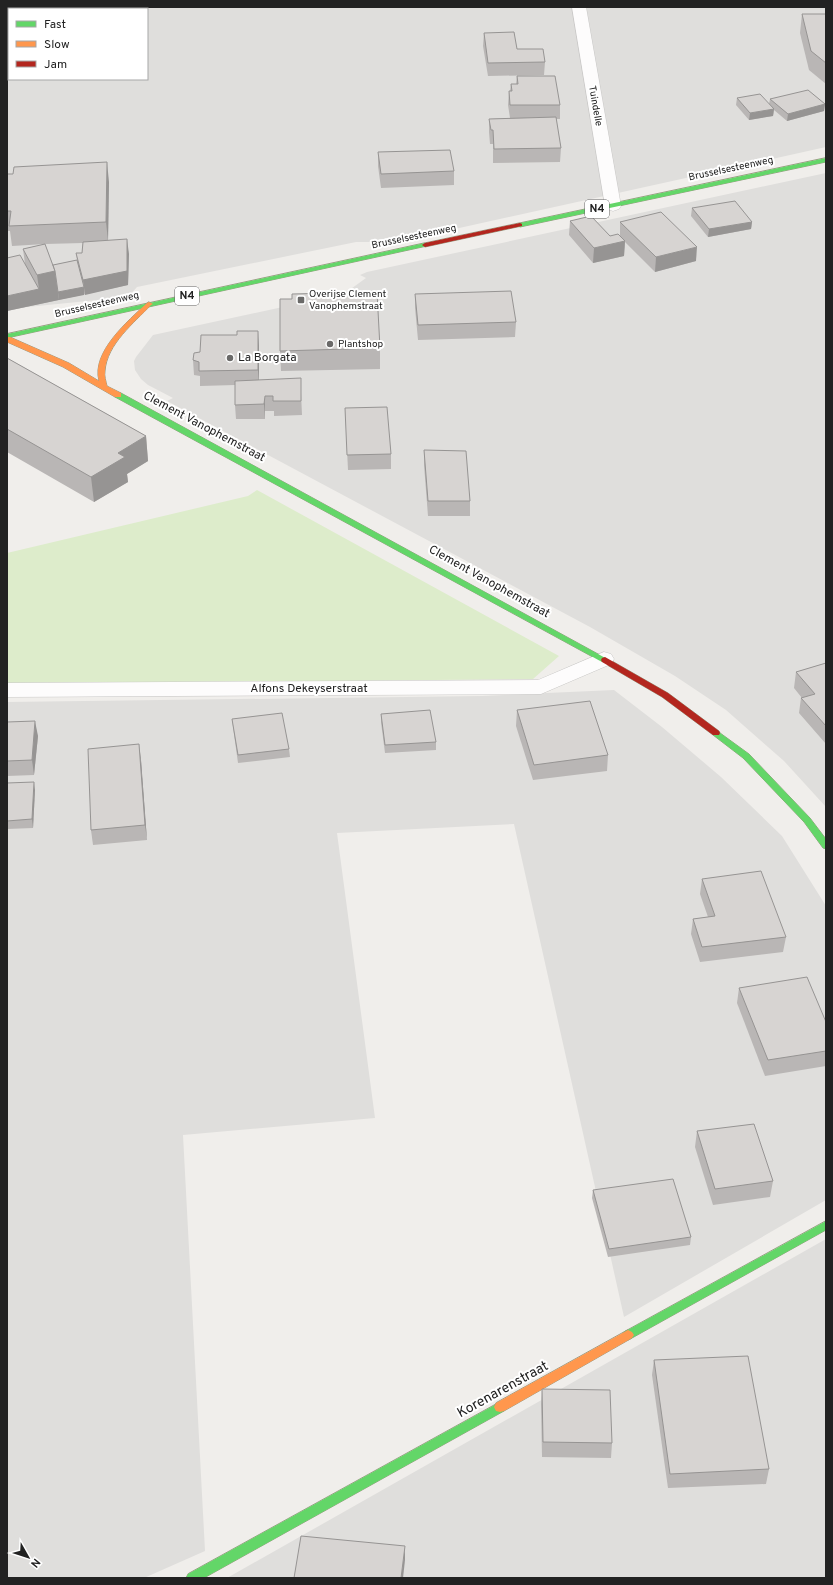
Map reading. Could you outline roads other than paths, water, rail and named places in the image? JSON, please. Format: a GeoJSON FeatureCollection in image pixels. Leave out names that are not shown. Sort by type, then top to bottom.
{"type":"FeatureCollection","features":[{"type":"Feature","properties":{"kind":"street","name":"Tuindelle"},"geometry":{"type":"LineString","coordinates":[[579,7],[613,206]]}},
{"type":"Feature","properties":{"kind":"street","name":"Brusselsesteenweg"},"geometry":{"type":"LineString","coordinates":[[7,338],[149,304],[826,160]]}},
{"type":"Feature","properties":{"kind":"street"},"geometry":{"type":"LineString","coordinates":[[104,387],[100,370],[106,357],[114,344],[149,304]]}},
{"type":"Feature","properties":{"kind":"street","name":"Clement Vanophemstraat"},"geometry":{"type":"LineString","coordinates":[[7,338],[66,365],[604,659],[665,695],[746,756],[806,820],[826,846]]}},
{"type":"Feature","properties":{"kind":"street","name":"Alfons Dekeyserstraat"},"geometry":{"type":"LineString","coordinates":[[7,690],[541,687],[604,659]]}},
{"type":"Feature","properties":{"kind":"street","name":"Korenarenstraat"},"geometry":{"type":"LineString","coordinates":[[192,1578],[826,1225]]}},
{"type":"Feature","properties":{"kind":"place","name":"Overijse Clement Vanophemstraat"},"geometry":{"type":"Point","coordinates":[301,300]}},
{"type":"Feature","properties":{"kind":"place","name":"Plantshop"},"geometry":{"type":"Point","coordinates":[330,344]}},
{"type":"Feature","properties":{"kind":"place","name":"La Borgata"},"geometry":{"type":"Point","coordinates":[230,358]}}]}
